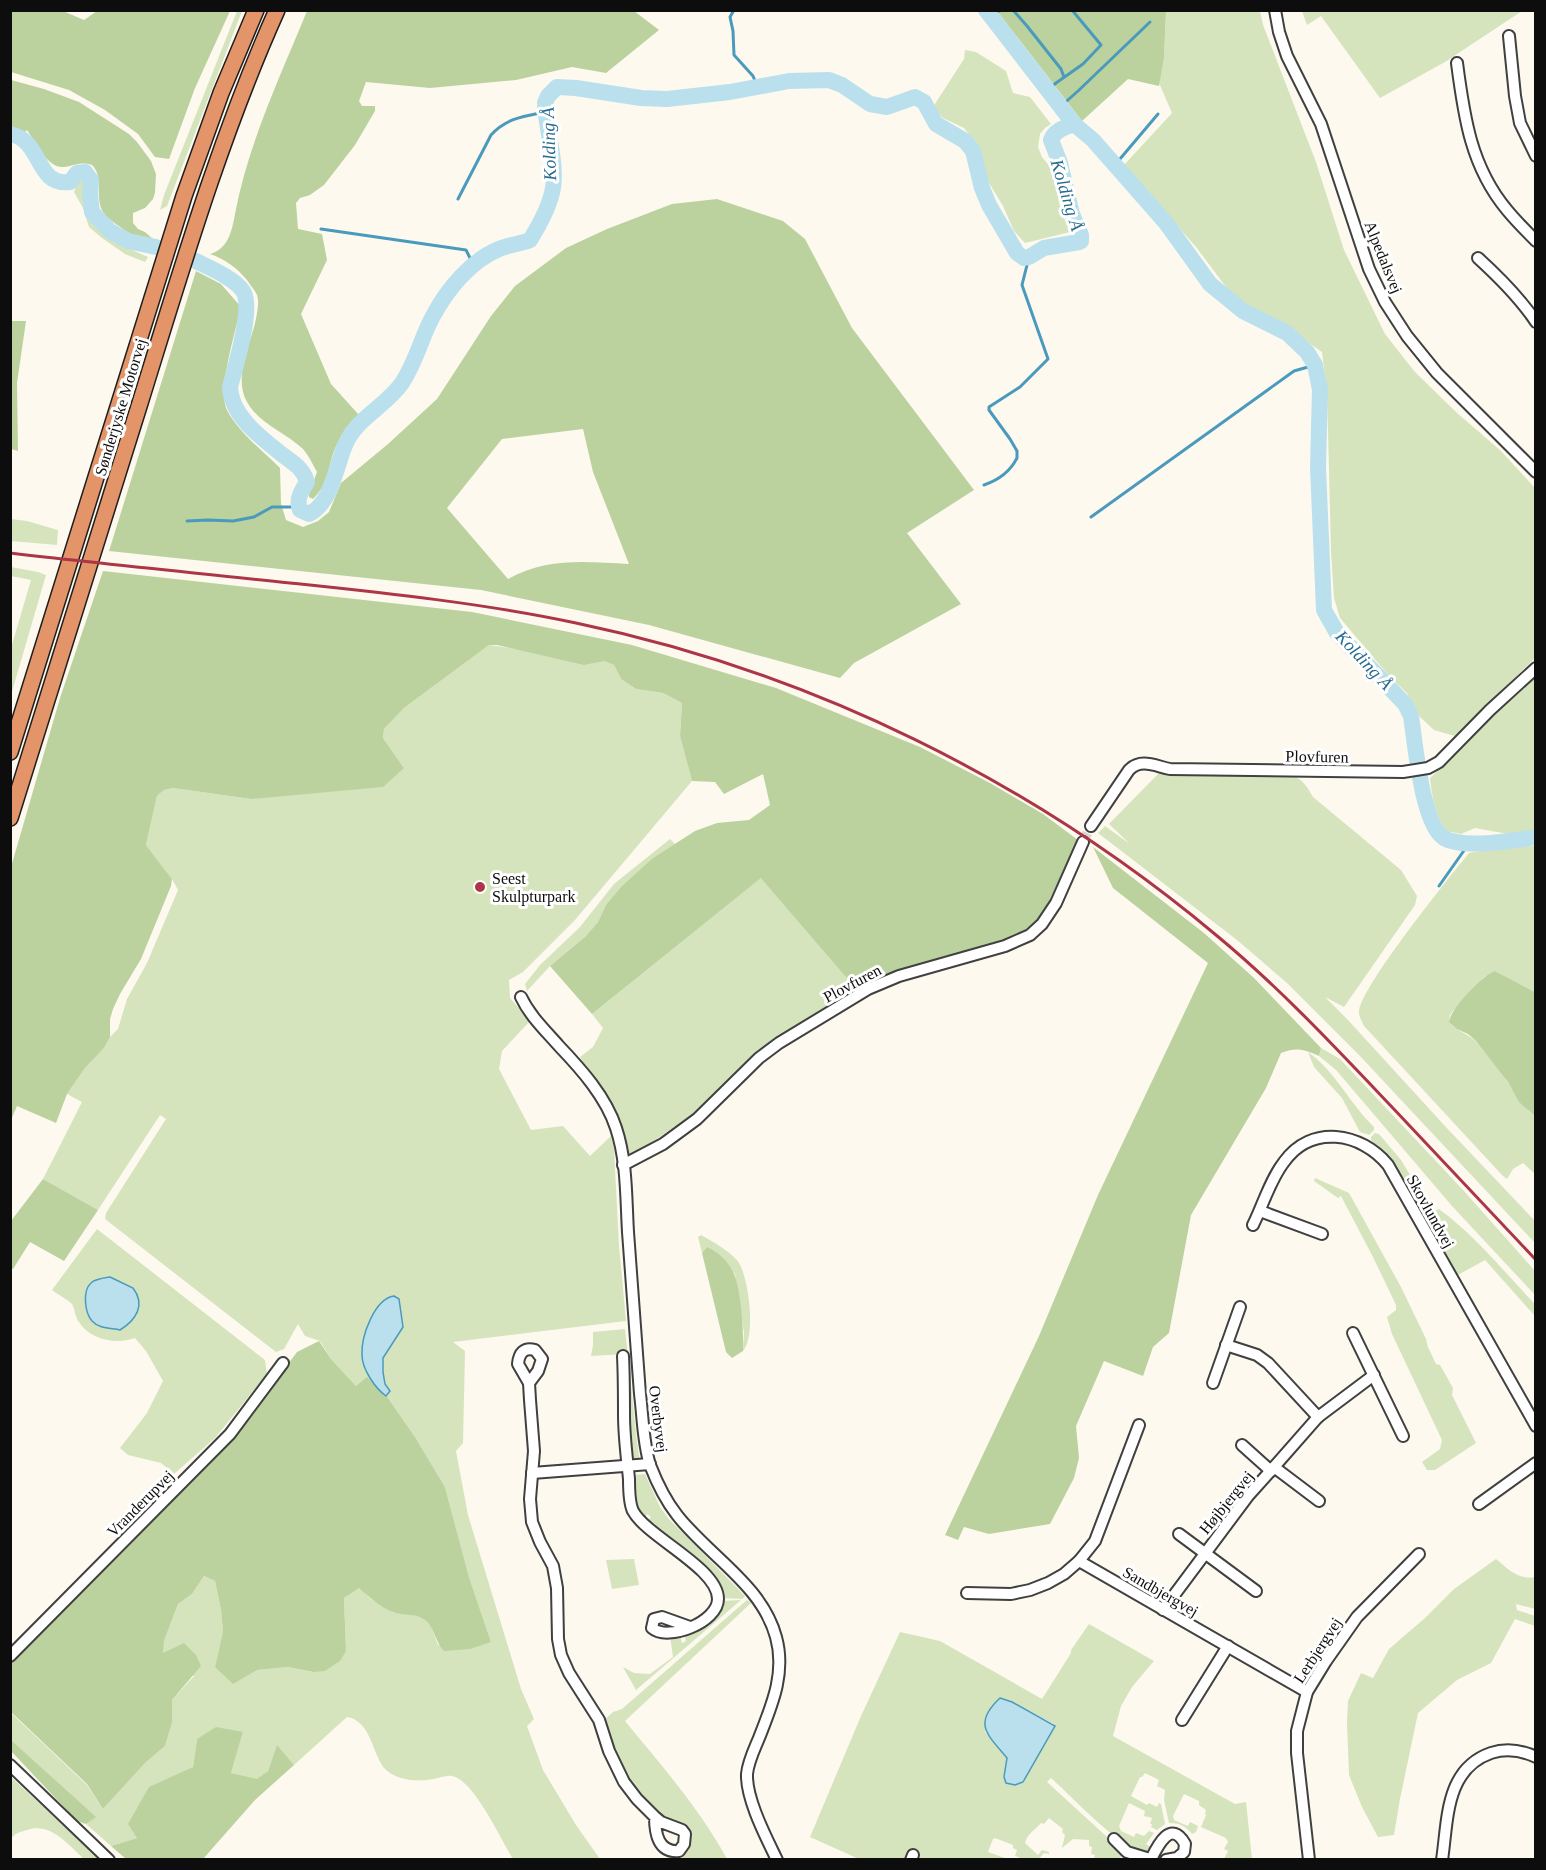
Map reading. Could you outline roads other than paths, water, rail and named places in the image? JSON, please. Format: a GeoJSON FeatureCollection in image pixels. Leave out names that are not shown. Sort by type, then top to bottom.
{"type":"FeatureCollection","features":[{"type":"Feature","properties":{"kind":"highway","name":"Sønderjyske Motorvej"},"geometry":{"type":"LineString","coordinates":[[10,752],[184,196],[256,10]]}},
{"type":"Feature","properties":{"kind":"highway","name":"Sønderjyske Motorvej"},"geometry":{"type":"LineString","coordinates":[[10,818],[222,148],[257,55],[277,10]]}},
{"type":"Feature","properties":{"kind":"street","name":"Alpedalsvej"},"geometry":{"type":"LineString","coordinates":[[1275,10],[1287,57],[1321,124],[1369,269],[1385,302],[1407,336],[1437,373],[1536,472]]}},
{"type":"Feature","properties":{"kind":"street"},"geometry":{"type":"LineString","coordinates":[[1509,36],[1520,123],[1536,156]]}},
{"type":"Feature","properties":{"kind":"street"},"geometry":{"type":"LineString","coordinates":[[1457,63],[1465,120],[1475,154],[1501,202],[1536,241]]}},
{"type":"Feature","properties":{"kind":"street"},"geometry":{"type":"LineString","coordinates":[[1478,258],[1498,276],[1536,322]]}},
{"type":"Feature","properties":{"kind":"street","name":"Plovfuren"},"geometry":{"type":"LineString","coordinates":[[1091,826],[1128,770],[1134,764],[1142,762],[1170,768],[1409,771],[1428,768],[1439,762],[1490,710],[1536,668]]}},
{"type":"Feature","properties":{"kind":"street","name":"Plovfuren"},"geometry":{"type":"LineString","coordinates":[[624,1165],[663,1144],[698,1119],[759,1058],[779,1043],[868,989],[899,976],[1005,946],[1030,935],[1042,924],[1056,903],[1083,842]]}},
{"type":"Feature","properties":{"kind":"street","name":"Overbyvej"},"geometry":{"type":"LineString","coordinates":[[520,997],[534,1018],[582,1072],[604,1103],[615,1126],[624,1165],[634,1326],[645,1442],[650,1464],[667,1501],[678,1517],[752,1593],[771,1621],[776,1637],[779,1662],[777,1688],[751,1758],[747,1776],[748,1788],[760,1822],[777,1860]]}},
{"type":"Feature","properties":{"kind":"street","name":"Skovlundvej"},"geometry":{"type":"LineString","coordinates":[[1253,1226],[1279,1169],[1285,1160],[1304,1144],[1326,1137],[1338,1137],[1361,1142],[1372,1148],[1388,1165],[1536,1426]]}},
{"type":"Feature","properties":{"kind":"street"},"geometry":{"type":"LineString","coordinates":[[1260,1211],[1322,1234]]}},
{"type":"Feature","properties":{"kind":"street"},"geometry":{"type":"LineString","coordinates":[[1213,1383],[1240,1307]]}},
{"type":"Feature","properties":{"kind":"street"},"geometry":{"type":"LineString","coordinates":[[1353,1333],[1403,1436]]}},
{"type":"Feature","properties":{"kind":"street"},"geometry":{"type":"LineString","coordinates":[[1226,1345],[1257,1356],[1268,1363],[1318,1418]]}},
{"type":"Feature","properties":{"kind":"street"},"geometry":{"type":"LineString","coordinates":[[623,1356],[627,1466],[633,1510],[643,1523],[696,1565],[716,1590],[718,1600],[715,1609],[710,1615],[690,1627]]}},
{"type":"Feature","properties":{"kind":"street","name":"Vranderupvej"},"geometry":{"type":"LineString","coordinates":[[10,1656],[230,1434],[283,1363]]}},
{"type":"Feature","properties":{"kind":"street","name":"Højbjergvej"},"geometry":{"type":"LineString","coordinates":[[1163,1610],[1248,1496],[1272,1469],[1318,1418],[1374,1375]]}},
{"type":"Feature","properties":{"kind":"street"},"geometry":{"type":"LineString","coordinates":[[529,1383],[534,1451],[530,1499],[532,1522],[553,1566],[557,1588],[558,1639],[561,1655],[569,1673],[598,1720],[617,1771],[637,1799],[655,1817]]}},
{"type":"Feature","properties":{"kind":"street"},"geometry":{"type":"LineString","coordinates":[[967,1593],[1011,1594],[1030,1590],[1064,1574],[1079,1561],[1095,1540],[1139,1425]]}},
{"type":"Feature","properties":{"kind":"street","name":"Højbjergvej"},"geometry":{"type":"LineString","coordinates":[[1242,1445],[1319,1501]]}},
{"type":"Feature","properties":{"kind":"street"},"geometry":{"type":"LineString","coordinates":[[1479,1504],[1536,1463]]}},
{"type":"Feature","properties":{"kind":"street"},"geometry":{"type":"LineString","coordinates":[[532,1473],[650,1464]]}},
{"type":"Feature","properties":{"kind":"street","name":"Højbjergvej"},"geometry":{"type":"LineString","coordinates":[[1179,1534],[1256,1591]]}},
{"type":"Feature","properties":{"kind":"street","name":"Lerbjergvej"},"geometry":{"type":"LineString","coordinates":[[1308,1860],[1297,1753],[1297,1731],[1307,1692],[1357,1617],[1419,1554]]}},
{"type":"Feature","properties":{"kind":"street","name":"Sandbjergvej"},"geometry":{"type":"LineString","coordinates":[[1079,1561],[1307,1692]]}},
{"type":"Feature","properties":{"kind":"street"},"geometry":{"type":"LineString","coordinates":[[1182,1720],[1228,1646]]}},
{"type":"Feature","properties":{"kind":"street"},"geometry":{"type":"LineString","coordinates":[[1442,1860],[1451,1797],[1454,1786],[1467,1768],[1484,1755],[1495,1752],[1517,1751],[1536,1757]]}},
{"type":"Feature","properties":{"kind":"street"},"geometry":{"type":"LineString","coordinates":[[10,1765],[109,1860]]}},
{"type":"Feature","properties":{"kind":"street"},"geometry":{"type":"LineString","coordinates":[[1114,1839],[1125,1856],[1152,1859],[1162,1838],[1176,1834],[1185,1844],[1184,1852],[1177,1858],[1166,1860]]}},
{"type":"Feature","properties":{"kind":"water"},"geometry":{"type":"Polygon","coordinates":[[[110,1277],[133,1288],[139,1300],[135,1317],[120,1330],[95,1324],[86,1308],[86,1291],[91,1283],[110,1277]]]}},
{"type":"Feature","properties":{"kind":"water"},"geometry":{"type":"Polygon","coordinates":[[[394,1296],[399,1299],[403,1327],[383,1358],[385,1384],[390,1391],[386,1396],[367,1372],[362,1347],[366,1329],[375,1311],[380,1304],[394,1296]]]}},
{"type":"Feature","properties":{"kind":"water"},"geometry":{"type":"Polygon","coordinates":[[[1000,1698],[1012,1702],[1055,1726],[1023,1782],[1015,1785],[1006,1783],[1004,1777],[1007,1758],[986,1729],[987,1715],[1000,1698]]]}},
{"type":"Feature","properties":{"kind":"waterway"},"geometry":{"type":"LineString","coordinates":[[734,10],[730,17],[734,55],[753,76],[758,88]]}},
{"type":"Feature","properties":{"kind":"waterway","name":"Kolding Å"},"geometry":{"type":"LineString","coordinates":[[986,10],[1074,124],[1093,140],[1166,223],[1210,284],[1243,311],[1287,333],[1307,352],[1315,365],[1320,390],[1318,467],[1324,610],[1337,633],[1405,704],[1411,716],[1425,801],[1436,830],[1444,838],[1476,844],[1536,837]]}},
{"type":"Feature","properties":{"kind":"waterway"},"geometry":{"type":"LineString","coordinates":[[991,17],[1000,10]]}},
{"type":"Feature","properties":{"kind":"waterway"},"geometry":{"type":"LineString","coordinates":[[1013,10],[1061,69],[1064,77]]}},
{"type":"Feature","properties":{"kind":"waterway"},"geometry":{"type":"LineString","coordinates":[[1048,90],[1083,64],[1101,45],[1072,10]]}},
{"type":"Feature","properties":{"kind":"waterway"},"geometry":{"type":"LineString","coordinates":[[1060,107],[1150,22]]}},
{"type":"Feature","properties":{"kind":"waterway","name":"Kolding Å"},"geometry":{"type":"LineString","coordinates":[[196,261],[228,278],[243,291],[246,299],[245,324],[230,387],[232,397],[235,407],[247,424],[303,472],[307,482],[300,496],[299,506],[300,510],[309,514],[317,509],[328,493],[342,452],[351,434],[402,383],[433,316],[452,287],[460,277],[488,254],[530,240],[537,228],[547,208],[553,188],[554,168],[545,103],[557,87],[641,98],[667,99],[730,92],[789,81],[829,80],[842,85],[870,104],[887,107],[915,97],[924,102],[936,124],[965,141],[973,151],[982,188],[989,205],[1017,253],[1024,258],[1044,248],[1081,241],[1060,163],[1051,140],[1057,132],[1074,124]]}},
{"type":"Feature","properties":{"kind":"waterway"},"geometry":{"type":"LineString","coordinates":[[458,199],[491,135],[509,121],[545,112]]}},
{"type":"Feature","properties":{"kind":"waterway"},"geometry":{"type":"LineString","coordinates":[[1114,166],[1158,114]]}},
{"type":"Feature","properties":{"kind":"waterway","name":"Kolding Å"},"geometry":{"type":"LineString","coordinates":[[10,134],[21,138],[34,153],[44,171],[59,182],[70,182],[77,173],[85,172],[91,180],[92,212],[110,231],[128,241],[156,247]]}},
{"type":"Feature","properties":{"kind":"waterway"},"geometry":{"type":"LineString","coordinates":[[321,229],[466,250],[473,264]]}},
{"type":"Feature","properties":{"kind":"waterway"},"geometry":{"type":"LineString","coordinates":[[984,485],[1004,475],[1017,458],[1017,451],[989,407],[1020,387],[1048,359],[1022,285],[1029,257]]}},
{"type":"Feature","properties":{"kind":"waterway"},"geometry":{"type":"LineString","coordinates":[[1091,517],[1294,371],[1315,365]]}},
{"type":"Feature","properties":{"kind":"waterway"},"geometry":{"type":"LineString","coordinates":[[187,521],[233,521],[254,517],[272,507],[298,507]]}},
{"type":"Feature","properties":{"kind":"waterway"},"geometry":{"type":"LineString","coordinates":[[1439,886],[1470,842]]}},
{"type":"Feature","properties":{"kind":"tunnel"},"geometry":{"type":"LineString","coordinates":[[1083,842],[1091,826]]}},
{"type":"Feature","properties":{"kind":"railway"},"geometry":{"type":"LineString","coordinates":[[10,553],[397,595],[469,604],[576,623],[663,644],[749,671],[833,703],[915,740],[995,782],[1071,828],[1145,879],[1216,935],[1262,975],[1328,1040],[1536,1260]]}},
{"type":"Feature","properties":{"kind":"place","name":"Seest Skulpturpark"},"geometry":{"type":"Point","coordinates":[480,887]}}]}
